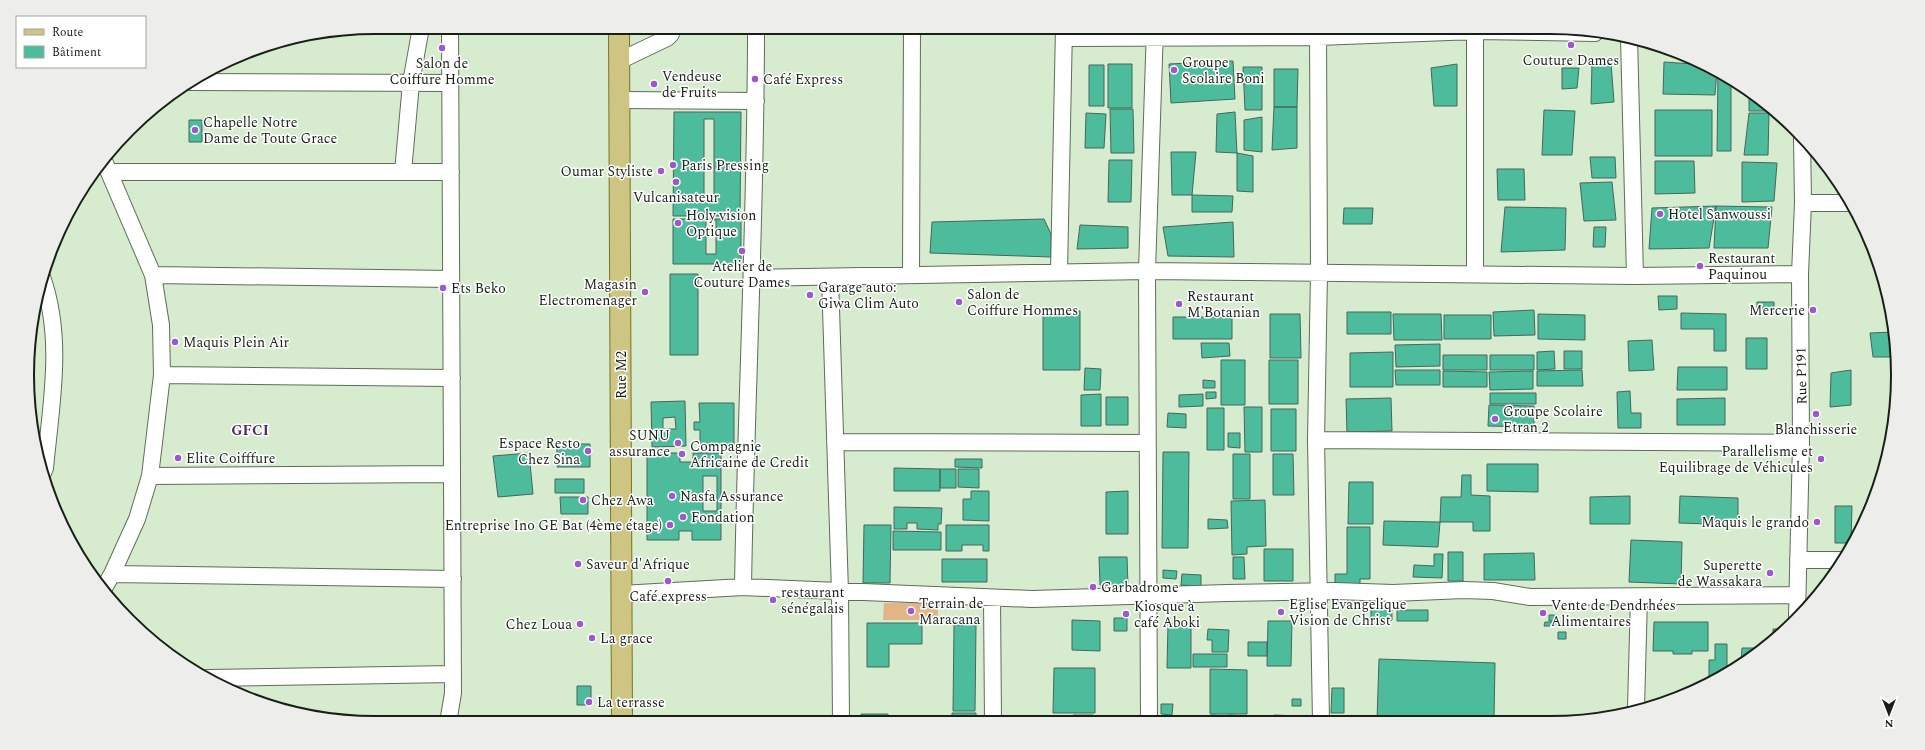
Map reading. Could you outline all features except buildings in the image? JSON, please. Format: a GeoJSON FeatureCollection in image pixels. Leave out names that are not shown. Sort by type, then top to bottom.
{"type":"FeatureCollection","features":[{"type":"Feature","properties":{"kind":"main road","name":"Rue M2"},"geometry":{"type":"LineString","coordinates":[[619,34],[622,716]]}},
{"type":"Feature","properties":{"kind":"street"},"geometry":{"type":"LineString","coordinates":[[403,172],[411,83],[420,34]]}},
{"type":"Feature","properties":{"kind":"street"},"geometry":{"type":"LineString","coordinates":[[449,716],[454,692],[450,34]]}},
{"type":"Feature","properties":{"kind":"street"},"geometry":{"type":"LineString","coordinates":[[619,61],[667,38],[671,34]]}},
{"type":"Feature","properties":{"kind":"street"},"geometry":{"type":"LineString","coordinates":[[743,587],[746,442],[752,278],[756,34]]}},
{"type":"Feature","properties":{"kind":"street"},"geometry":{"type":"LineString","coordinates":[[911,275],[912,34]]}},
{"type":"Feature","properties":{"kind":"street"},"geometry":{"type":"LineString","coordinates":[[1059,272],[1064,34]]}},
{"type":"Feature","properties":{"kind":"street"},"geometry":{"type":"LineString","coordinates":[[1149,716],[1150,596],[1147,443],[1147,271],[1155,34]]}},
{"type":"Feature","properties":{"kind":"street"},"geometry":{"type":"LineString","coordinates":[[1318,34],[1320,273],[1316,440],[1320,593],[1321,716]]}},
{"type":"Feature","properties":{"kind":"street"},"geometry":{"type":"LineString","coordinates":[[1474,34],[1475,273]]}},
{"type":"Feature","properties":{"kind":"street"},"geometry":{"type":"LineString","coordinates":[[1629,44],[1635,276]]}},
{"type":"Feature","properties":{"kind":"street"},"geometry":{"type":"LineString","coordinates":[[201,82],[450,83]]}},
{"type":"Feature","properties":{"kind":"street"},"geometry":{"type":"LineString","coordinates":[[620,100],[756,101]]}},
{"type":"Feature","properties":{"kind":"street","name":"Rue P191"},"geometry":{"type":"LineString","coordinates":[[1797,610],[1802,443],[1800,274],[1803,203],[1802,146]]}},
{"type":"Feature","properties":{"kind":"street"},"geometry":{"type":"LineString","coordinates":[[106,585],[136,519],[150,476],[162,375],[161,325],[153,275],[107,167],[451,172]]}},
{"type":"Feature","properties":{"kind":"street"},"geometry":{"type":"LineString","coordinates":[[1803,203],[1844,203]]}},
{"type":"Feature","properties":{"kind":"street"},"geometry":{"type":"LineString","coordinates":[[752,278],[1147,271],[1475,273],[1635,276],[1800,274]]}},
{"type":"Feature","properties":{"kind":"street"},"geometry":{"type":"LineString","coordinates":[[153,275],[451,279]]}},
{"type":"Feature","properties":{"kind":"street"},"geometry":{"type":"LineString","coordinates":[[830,277],[840,592],[841,716]]}},
{"type":"Feature","properties":{"kind":"street"},"geometry":{"type":"LineString","coordinates":[[46,288],[55,334],[55,376],[46,462]]}},
{"type":"Feature","properties":{"kind":"street"},"geometry":{"type":"LineString","coordinates":[[162,375],[452,378]]}},
{"type":"Feature","properties":{"kind":"street"},"geometry":{"type":"LineString","coordinates":[[1316,440],[1802,443]]}},
{"type":"Feature","properties":{"kind":"street"},"geometry":{"type":"LineString","coordinates":[[835,442],[1147,443]]}},
{"type":"Feature","properties":{"kind":"street"},"geometry":{"type":"LineString","coordinates":[[150,476],[452,474]]}},
{"type":"Feature","properties":{"kind":"street"},"geometry":{"type":"LineString","coordinates":[[1798,560],[1836,560]]}},
{"type":"Feature","properties":{"kind":"street"},"geometry":{"type":"LineString","coordinates":[[112,574],[453,579]]}},
{"type":"Feature","properties":{"kind":"street"},"geometry":{"type":"LineString","coordinates":[[621,594],[743,587],[1032,599],[1320,593],[1334,591],[1392,593],[1464,590],[1493,591],[1530,597],[1797,596]]}},
{"type":"Feature","properties":{"kind":"street"},"geometry":{"type":"LineString","coordinates":[[1636,704],[1639,597]]}},
{"type":"Feature","properties":{"kind":"street"},"geometry":{"type":"LineString","coordinates":[[992,598],[992,716]]}},
{"type":"Feature","properties":{"kind":"street"},"geometry":{"type":"LineString","coordinates":[[218,678],[453,674]]}},
{"type":"Feature","properties":{"kind":"shaded area","name":"Terrain de Maracana"},"geometry":{"type":"Polygon","coordinates":[[[884,603],[938,603],[938,620],[883,620],[884,603]]]}},
{"type":"Feature","properties":{"kind":"place","name":"Couture Dames"},"geometry":{"type":"Point","coordinates":[1571,45]}},
{"type":"Feature","properties":{"kind":"place","name":"Salon de Coiffure Homme"},"geometry":{"type":"Point","coordinates":[442,48]}},
{"type":"Feature","properties":{"kind":"place","name":"Groupe Scolaire Boni"},"geometry":{"type":"Point","coordinates":[1174,70]}},
{"type":"Feature","properties":{"kind":"place","name":"Café Express"},"geometry":{"type":"Point","coordinates":[755,79]}},
{"type":"Feature","properties":{"kind":"place","name":"Vendeuse de Fruits"},"geometry":{"type":"Point","coordinates":[654,84]}},
{"type":"Feature","properties":{"kind":"place","name":"Chapelle Notre Dame de Toute Grace"},"geometry":{"type":"Point","coordinates":[195,130]}},
{"type":"Feature","properties":{"kind":"place","name":"Paris Pressing"},"geometry":{"type":"Point","coordinates":[673,165]}},
{"type":"Feature","properties":{"kind":"place","name":"Oumar Styliste"},"geometry":{"type":"Point","coordinates":[661,171]}},
{"type":"Feature","properties":{"kind":"place","name":"Vulcanisateur"},"geometry":{"type":"Point","coordinates":[676,182]}},
{"type":"Feature","properties":{"kind":"place","name":"Hotel Sanwoussi"},"geometry":{"type":"Point","coordinates":[1660,214]}},
{"type":"Feature","properties":{"kind":"place","name":"Holy vision Optique"},"geometry":{"type":"Point","coordinates":[678,223]}},
{"type":"Feature","properties":{"kind":"place","name":"Atelier de Couture Dames"},"geometry":{"type":"Point","coordinates":[742,251]}},
{"type":"Feature","properties":{"kind":"place","name":"Restaurant Paquinou"},"geometry":{"type":"Point","coordinates":[1700,266]}},
{"type":"Feature","properties":{"kind":"place","name":"Ets Beko"},"geometry":{"type":"Point","coordinates":[443,288]}},
{"type":"Feature","properties":{"kind":"place","name":"Magasin Electromenager"},"geometry":{"type":"Point","coordinates":[645,292]}},
{"type":"Feature","properties":{"kind":"place","name":"Garage auto: Giwa Clim Auto"},"geometry":{"type":"Point","coordinates":[810,295]}},
{"type":"Feature","properties":{"kind":"place","name":"Salon de Coiffure Hommes"},"geometry":{"type":"Point","coordinates":[959,302]}},
{"type":"Feature","properties":{"kind":"place","name":"Restaurant M'Botanian"},"geometry":{"type":"Point","coordinates":[1179,304]}},
{"type":"Feature","properties":{"kind":"place","name":"Mercerie"},"geometry":{"type":"Point","coordinates":[1813,310]}},
{"type":"Feature","properties":{"kind":"place","name":"Maquis Plein Air"},"geometry":{"type":"Point","coordinates":[175,342]}},
{"type":"Feature","properties":{"kind":"place","name":"Blanchisserie"},"geometry":{"type":"Point","coordinates":[1816,414]}},
{"type":"Feature","properties":{"kind":"place","name":"Groupe Scolaire Etran 2"},"geometry":{"type":"Point","coordinates":[1495,419]}},
{"type":"Feature","properties":{"kind":"place","name":"SUNU assurance"},"geometry":{"type":"Point","coordinates":[678,443]}},
{"type":"Feature","properties":{"kind":"place","name":"Espace Resto Chez Sina"},"geometry":{"type":"Point","coordinates":[588,451]}},
{"type":"Feature","properties":{"kind":"place","name":"Compagnie Africaine de Credit"},"geometry":{"type":"Point","coordinates":[682,454]}},
{"type":"Feature","properties":{"kind":"place","name":"Elite Coifffure"},"geometry":{"type":"Point","coordinates":[178,458]}},
{"type":"Feature","properties":{"kind":"place","name":"Parallelisme et Equilibrage de Véhicules"},"geometry":{"type":"Point","coordinates":[1821,459]}},
{"type":"Feature","properties":{"kind":"place","name":"Nasfa Assurance"},"geometry":{"type":"Point","coordinates":[672,496]}},
{"type":"Feature","properties":{"kind":"place","name":"Chez Awa"},"geometry":{"type":"Point","coordinates":[583,500]}},
{"type":"Feature","properties":{"kind":"place","name":"Fondation"},"geometry":{"type":"Point","coordinates":[683,517]}},
{"type":"Feature","properties":{"kind":"place","name":"Maquis le grando"},"geometry":{"type":"Point","coordinates":[1817,522]}},
{"type":"Feature","properties":{"kind":"place","name":"Entreprise Ino GE Bat (4ème étage)"},"geometry":{"type":"Point","coordinates":[670,525]}},
{"type":"Feature","properties":{"kind":"place","name":"Saveur d'Afrique"},"geometry":{"type":"Point","coordinates":[578,564]}},
{"type":"Feature","properties":{"kind":"place","name":"Superette de Wassakara"},"geometry":{"type":"Point","coordinates":[1770,573]}},
{"type":"Feature","properties":{"kind":"place","name":"Café express"},"geometry":{"type":"Point","coordinates":[668,581]}},
{"type":"Feature","properties":{"kind":"place","name":"Garbadrome"},"geometry":{"type":"Point","coordinates":[1093,587]}},
{"type":"Feature","properties":{"kind":"place","name":"restaurant sénégalais"},"geometry":{"type":"Point","coordinates":[773,600]}},
{"type":"Feature","properties":{"kind":"place","name":"Terrain de Maracana"},"geometry":{"type":"Point","coordinates":[911,611]}},
{"type":"Feature","properties":{"kind":"place","name":"Eglise Evangelique Vision de Christ"},"geometry":{"type":"Point","coordinates":[1281,612]}},
{"type":"Feature","properties":{"kind":"place","name":"Vente de Dendrhées Alimentaires"},"geometry":{"type":"Point","coordinates":[1543,613]}},
{"type":"Feature","properties":{"kind":"place","name":"Kiosque à café Aboki"},"geometry":{"type":"Point","coordinates":[1126,614]}},
{"type":"Feature","properties":{"kind":"place","name":"Chez Loua"},"geometry":{"type":"Point","coordinates":[580,624]}},
{"type":"Feature","properties":{"kind":"place","name":"La grace"},"geometry":{"type":"Point","coordinates":[592,638]}},
{"type":"Feature","properties":{"kind":"place","name":"La terrasse"},"geometry":{"type":"Point","coordinates":[589,702]}},
{"type":"Feature","properties":{"kind":"district","name":"GFCI"},"geometry":{"type":"Point","coordinates":[250,430]}}]}
